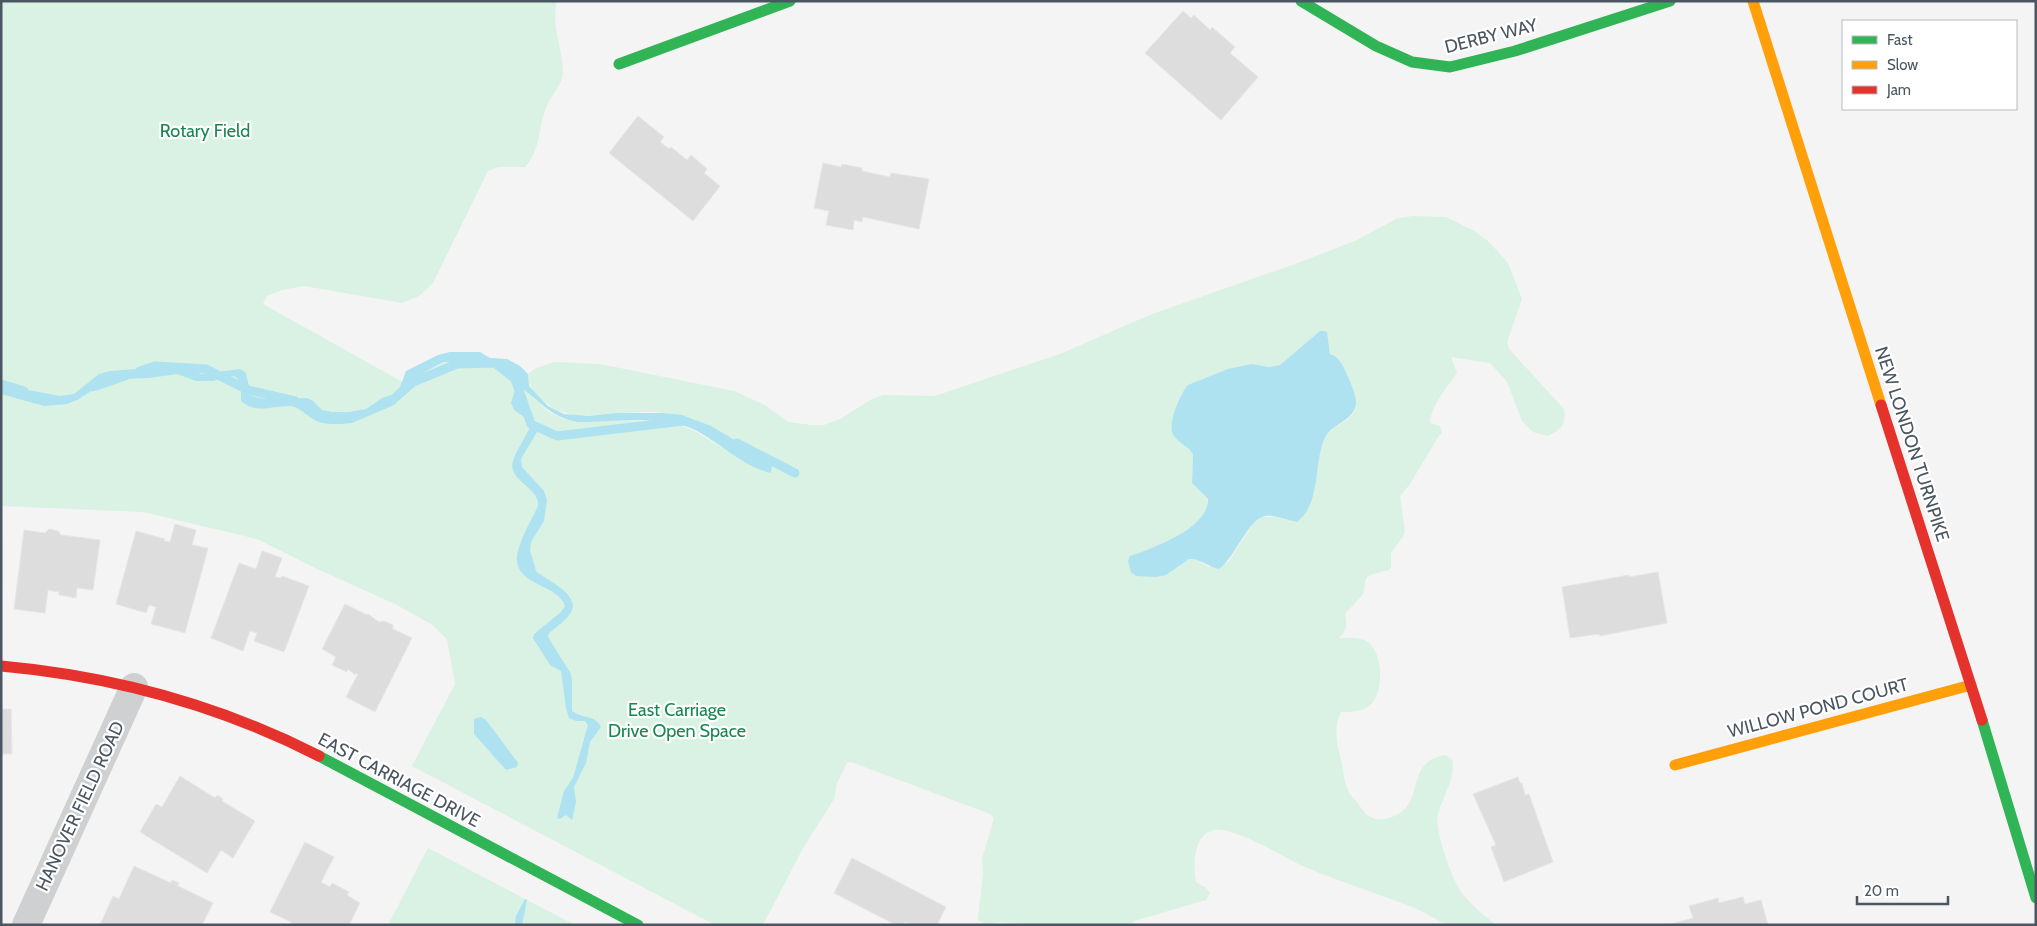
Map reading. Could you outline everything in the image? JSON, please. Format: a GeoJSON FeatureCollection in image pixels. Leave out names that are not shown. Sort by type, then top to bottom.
{"type":"FeatureCollection","features":[{"type":"Feature","properties":{"kind":"street"},"geometry":{"type":"LineString","coordinates":[[619,64],[790,1]]}},
{"type":"Feature","properties":{"kind":"street","name":"DERBY WAY"},"geometry":{"type":"LineString","coordinates":[[1301,1],[1376,46],[1412,62],[1450,68],[1515,51],[1670,1]]}},
{"type":"Feature","properties":{"kind":"street","name":"NEW LONDON TURNPIKE"},"geometry":{"type":"LineString","coordinates":[[1753,1],[1971,685],[2036,898]]}},
{"type":"Feature","properties":{"kind":"street","name":"EAST CARRIAGE DRIVE"},"geometry":{"type":"LineString","coordinates":[[1,666],[50,671],[134,687],[195,704],[255,726],[318,757],[638,925]]}},
{"type":"Feature","properties":{"kind":"street","name":"WILLOW POND COURT"},"geometry":{"type":"LineString","coordinates":[[1675,765],[1971,685]]}},
{"type":"Feature","properties":{"kind":"street","name":"HANOVER FIELD ROAD"},"geometry":{"type":"LineString","coordinates":[[26,925],[134,687]]}},
{"type":"Feature","properties":{"kind":"green space"},"geometry":{"type":"Polygon","coordinates":[[[1,1],[557,1],[555,19],[563,76],[544,114],[534,153],[525,167],[499,167],[488,171],[433,283],[419,296],[402,303],[304,286],[282,290],[267,296],[263,304],[408,385],[412,379],[443,362],[503,367],[519,377],[511,403],[514,410],[527,419],[530,429],[520,449],[525,452],[533,417],[519,397],[521,387],[550,413],[564,419],[671,422],[693,430],[754,467],[770,469],[772,467],[760,457],[735,440],[693,420],[679,416],[648,412],[598,416],[582,416],[567,413],[553,407],[537,394],[530,385],[528,374],[536,368],[555,362],[600,364],[734,391],[765,405],[788,422],[824,425],[840,419],[872,399],[883,395],[935,396],[1060,354],[1152,314],[1298,263],[1357,240],[1396,219],[1412,216],[1446,217],[1476,232],[1489,242],[1508,263],[1522,299],[1507,342],[1509,349],[1564,409],[1564,422],[1560,428],[1548,436],[1533,432],[1522,421],[1507,382],[1490,363],[1451,357],[1457,373],[1436,403],[1430,423],[1440,426],[1442,433],[1410,484],[1400,496],[1405,531],[1403,537],[1391,553],[1391,567],[1389,570],[1370,575],[1366,578],[1363,594],[1345,614],[1346,627],[1344,633],[1339,638],[1358,638],[1369,643],[1377,655],[1380,673],[1378,691],[1371,704],[1361,710],[1341,712],[1337,724],[1337,741],[1349,793],[1370,817],[1386,819],[1397,815],[1405,809],[1410,802],[1421,770],[1427,763],[1435,758],[1446,755],[1452,759],[1451,780],[1437,821],[1441,843],[1449,867],[1462,893],[1496,925],[1445,924],[1412,907],[1305,867],[1247,838],[1223,830],[1214,830],[1207,833],[1198,844],[1196,852],[1196,882],[1210,893],[1206,900],[1134,921],[1132,925],[1046,925],[1001,922],[984,924],[978,920],[983,872],[982,859],[994,818],[990,814],[851,762],[847,763],[837,783],[834,799],[802,850],[763,925],[715,925],[412,766],[455,684],[447,639],[431,624],[395,604],[317,569],[257,539],[143,512],[1,506],[1,1]],[[1320,331],[1280,365],[1269,367],[1252,364],[1175,438],[1192,451],[1192,483],[1208,500],[1206,510],[1199,519],[1178,536],[1130,556],[1193,558],[1209,567],[1228,562],[1253,524],[1262,517],[1271,517],[1314,495],[1319,458],[1326,437],[1331,430],[1352,415],[1355,403],[1352,387],[1346,372],[1339,360],[1330,354],[1327,333],[1320,331]]]}},
{"type":"Feature","properties":{"kind":"green space"},"geometry":{"type":"Polygon","coordinates":[[[428,848],[575,925],[388,925],[428,848]]]}},
{"type":"Feature","properties":{"kind":"water"},"geometry":{"type":"Polygon","coordinates":[[[1320,331],[1327,332],[1330,354],[1338,359],[1344,369],[1353,388],[1356,403],[1352,413],[1326,436],[1319,458],[1311,504],[1305,513],[1297,522],[1270,516],[1257,520],[1225,564],[1219,569],[1189,559],[1166,575],[1156,577],[1136,576],[1131,572],[1128,561],[1130,556],[1165,542],[1190,528],[1206,509],[1208,499],[1192,483],[1192,452],[1176,439],[1172,431],[1175,410],[1181,395],[1188,385],[1228,369],[1252,364],[1269,367],[1280,365],[1320,331]]]}},
{"type":"Feature","properties":{"kind":"water"},"geometry":{"type":"Polygon","coordinates":[[[450,352],[480,352],[490,358],[507,359],[520,366],[528,374],[529,386],[548,406],[564,414],[589,416],[617,413],[663,413],[682,415],[711,426],[772,466],[771,473],[760,470],[703,434],[680,425],[652,421],[578,422],[568,419],[553,413],[521,388],[519,397],[533,417],[537,432],[521,459],[522,467],[544,491],[547,500],[544,521],[531,542],[530,550],[536,571],[562,589],[572,601],[573,607],[568,617],[549,633],[548,637],[571,674],[572,711],[592,718],[601,727],[590,742],[586,763],[574,787],[576,802],[572,820],[566,815],[560,819],[557,818],[564,791],[573,778],[588,725],[585,721],[576,721],[569,718],[561,671],[550,665],[533,638],[534,634],[561,612],[565,606],[555,593],[524,575],[519,568],[517,560],[522,540],[538,506],[534,494],[519,479],[512,468],[514,457],[529,429],[527,419],[514,410],[511,403],[519,377],[503,367],[443,362],[412,379],[394,405],[352,423],[337,424],[317,421],[293,406],[253,408],[241,401],[240,384],[234,376],[213,381],[196,381],[177,374],[149,378],[117,379],[107,381],[77,400],[67,404],[44,406],[1,394],[1,385],[60,396],[74,394],[99,374],[110,371],[177,366],[201,374],[240,369],[246,373],[251,396],[265,399],[307,398],[322,410],[349,412],[366,409],[382,398],[394,394],[400,387],[406,371],[438,355],[450,352]]]}},
{"type":"Feature","properties":{"kind":"water"},"geometry":{"type":"Polygon","coordinates":[[[481,717],[486,720],[518,763],[517,767],[506,770],[474,734],[474,719],[481,717]]]}},
{"type":"Feature","properties":{"kind":"water"},"geometry":{"type":"Polygon","coordinates":[[[525,899],[527,900],[522,925],[515,925],[516,916],[525,899]]]}},
{"type":"Feature","properties":{"kind":"building"},"geometry":{"type":"Polygon","coordinates":[[[1183,11],[1191,18],[1194,15],[1210,30],[1212,27],[1235,47],[1230,53],[1258,77],[1221,120],[1145,53],[1183,11]]]}},
{"type":"Feature","properties":{"kind":"building"},"geometry":{"type":"Polygon","coordinates":[[[638,116],[664,137],[660,142],[669,149],[671,147],[687,160],[691,155],[707,169],[704,173],[720,186],[693,221],[609,153],[638,116]]]}},
{"type":"Feature","properties":{"kind":"building"},"geometry":{"type":"Polygon","coordinates":[[[823,163],[841,167],[842,164],[862,168],[862,171],[890,177],[891,173],[929,179],[919,229],[863,217],[862,222],[854,220],[853,230],[826,225],[829,211],[814,208],[823,163]]]}},
{"type":"Feature","properties":{"kind":"building"},"geometry":{"type":"Polygon","coordinates":[[[175,524],[196,530],[192,545],[208,548],[185,633],[151,624],[156,607],[149,605],[146,613],[116,604],[136,531],[170,542],[175,524]]]}},
{"type":"Feature","properties":{"kind":"building"},"geometry":{"type":"Polygon","coordinates":[[[49,529],[58,531],[61,535],[100,540],[93,590],[77,588],[76,598],[59,595],[59,591],[48,590],[45,613],[14,609],[24,530],[45,533],[49,529]]]}},
{"type":"Feature","properties":{"kind":"building"},"geometry":{"type":"Polygon","coordinates":[[[2,539],[2,590],[1,590],[2,539]]]}},
{"type":"Feature","properties":{"kind":"building"},"geometry":{"type":"Polygon","coordinates":[[[262,551],[282,558],[275,577],[281,578],[282,576],[309,586],[284,652],[254,641],[257,633],[250,631],[243,651],[211,638],[239,563],[256,569],[262,551]]]}},
{"type":"Feature","properties":{"kind":"building"},"geometry":{"type":"Polygon","coordinates":[[[1658,572],[1667,623],[1600,636],[1599,634],[1570,638],[1562,587],[1629,575],[1629,577],[1658,572]]]}},
{"type":"Feature","properties":{"kind":"building"},"geometry":{"type":"Polygon","coordinates":[[[345,604],[368,614],[379,622],[384,621],[393,625],[393,629],[412,638],[375,712],[346,697],[358,674],[356,673],[355,675],[348,669],[347,672],[332,665],[336,657],[322,649],[345,604]]]}},
{"type":"Feature","properties":{"kind":"building"},"geometry":{"type":"Polygon","coordinates":[[[1,709],[11,709],[12,754],[1,754],[1,709]]]}},
{"type":"Feature","properties":{"kind":"building"},"geometry":{"type":"Polygon","coordinates":[[[180,776],[215,798],[217,795],[223,799],[222,801],[255,821],[233,858],[221,850],[207,873],[140,832],[156,804],[162,807],[180,776]]]}},
{"type":"Feature","properties":{"kind":"building"},"geometry":{"type":"Polygon","coordinates":[[[1518,777],[1520,783],[1522,783],[1525,795],[1529,794],[1553,862],[1504,882],[1491,847],[1496,845],[1473,794],[1518,777]]]}},
{"type":"Feature","properties":{"kind":"building"},"geometry":{"type":"Polygon","coordinates":[[[305,842],[334,857],[321,882],[330,887],[332,883],[349,892],[347,895],[360,903],[349,925],[291,925],[291,922],[270,912],[305,842]]]}},
{"type":"Feature","properties":{"kind":"building"},"geometry":{"type":"Polygon","coordinates":[[[852,858],[946,907],[937,925],[911,925],[905,922],[903,925],[896,925],[834,893],[852,858]]]}},
{"type":"Feature","properties":{"kind":"building"},"geometry":{"type":"Polygon","coordinates":[[[134,866],[171,883],[172,880],[179,883],[178,886],[213,903],[202,925],[100,925],[113,896],[119,899],[134,866]]]}},
{"type":"Feature","properties":{"kind":"building"},"geometry":{"type":"Polygon","coordinates":[[[1743,897],[1745,904],[1761,900],[1768,925],[1667,925],[1693,918],[1689,906],[1718,898],[1719,903],[1743,897]]]}},
{"type":"Feature","properties":{"kind":"waterway"},"geometry":{"type":"LineString","coordinates":[[397,396],[413,382],[457,364],[495,363],[515,379],[531,424],[557,436],[683,421]]}},
{"type":"Feature","properties":{"kind":"waterway"},"geometry":{"type":"LineString","coordinates":[[140,371],[155,366],[206,369],[248,390],[295,401]]}},
{"type":"Feature","properties":{"kind":"waterway"},"geometry":{"type":"LineString","coordinates":[[93,387],[125,376]]}},
{"type":"Feature","properties":{"kind":"waterway"},"geometry":{"type":"LineString","coordinates":[[1,384],[24,391]]}},
{"type":"Feature","properties":{"kind":"waterway"},"geometry":{"type":"LineString","coordinates":[[737,443],[795,473]]}},
{"type":"Feature","properties":{"kind":"traffic: fast"},"geometry":{"type":"LineString","coordinates":[[619,64],[790,1]]}},
{"type":"Feature","properties":{"kind":"traffic: fast"},"geometry":{"type":"LineString","coordinates":[[1301,1],[1376,46],[1412,62],[1450,67],[1515,51],[1670,1]]}},
{"type":"Feature","properties":{"kind":"traffic: fast"},"geometry":{"type":"LineString","coordinates":[[1982,720],[2036,898]]}},
{"type":"Feature","properties":{"kind":"traffic: fast"},"geometry":{"type":"LineString","coordinates":[[319,756],[638,925]]}},
{"type":"Feature","properties":{"kind":"traffic: slow"},"geometry":{"type":"LineString","coordinates":[[1753,1],[1881,405]]}},
{"type":"Feature","properties":{"kind":"traffic: slow"},"geometry":{"type":"LineString","coordinates":[[1675,765],[1971,685]]}},
{"type":"Feature","properties":{"kind":"traffic: jam"},"geometry":{"type":"LineString","coordinates":[[1881,405],[1982,720]]}},
{"type":"Feature","properties":{"kind":"traffic: jam"},"geometry":{"type":"LineString","coordinates":[[1,666],[83,677],[124,685],[164,696],[243,722],[319,756]]}},
{"type":"Feature","properties":{"kind":"park label","name":"Rotary Field"},"geometry":{"type":"Point","coordinates":[205,131]}},
{"type":"Feature","properties":{"kind":"park label","name":"East Carriage Drive Open Space"},"geometry":{"type":"Point","coordinates":[677,720]}}]}
